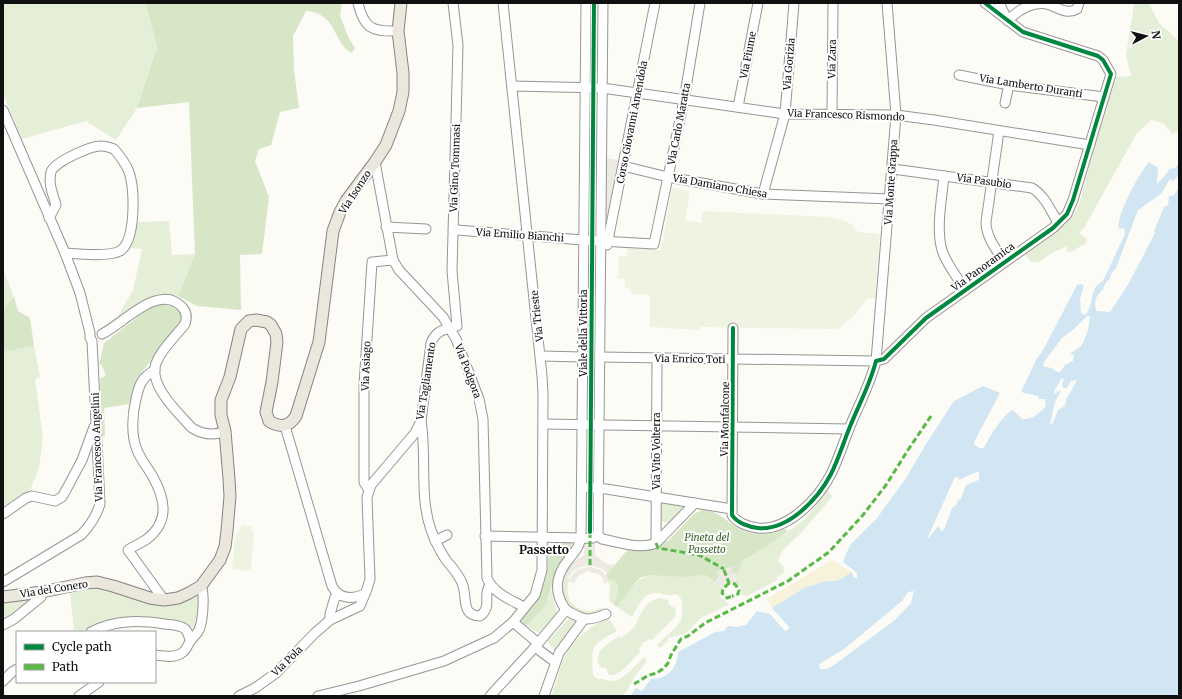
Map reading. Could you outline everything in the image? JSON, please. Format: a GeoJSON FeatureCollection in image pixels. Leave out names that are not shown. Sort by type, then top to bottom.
{"type":"FeatureCollection","features":[{"type":"Feature","properties":{"kind":"main road","name":"Via Isonzo"},"geometry":{"type":"LineString","coordinates":[[285,426],[296,416],[319,342],[333,231],[346,201],[386,145],[399,111],[403,92],[403,73],[398,31],[401,3]]}},
{"type":"Feature","properties":{"kind":"main road","name":"Via del Conero"},"geometry":{"type":"LineString","coordinates":[[3,597],[98,582],[109,584],[150,598],[164,600],[178,598],[202,589],[220,560],[225,547],[230,494],[225,431],[221,415],[221,400],[230,377],[242,329],[249,321],[256,320],[267,322],[271,325],[276,334],[277,342],[272,382],[266,412],[269,421],[276,426],[285,426]]}},
{"type":"Feature","properties":{"kind":"street"},"geometry":{"type":"LineString","coordinates":[[358,3],[364,21],[369,26],[376,30],[398,31]]}},
{"type":"Feature","properties":{"kind":"street","name":"Via Gino Tommasi"},"geometry":{"type":"LineString","coordinates":[[450,328],[457,326],[452,271],[458,45],[453,3]]}},
{"type":"Feature","properties":{"kind":"street","name":"Via Trieste"},"geometry":{"type":"LineString","coordinates":[[318,696],[444,661],[494,638],[513,622],[535,595],[540,581],[542,570],[543,424],[541,356],[504,3]]}},
{"type":"Feature","properties":{"kind":"street","name":"Viale della Vittoria"},"geometry":{"type":"LineString","coordinates":[[581,538],[586,3]]}},
{"type":"Feature","properties":{"kind":"street"},"geometry":{"type":"LineString","coordinates":[[583,240],[605,241],[602,88],[603,3]]}},
{"type":"Feature","properties":{"kind":"street","name":"Corso Giovanni Amendola"},"geometry":{"type":"LineString","coordinates":[[602,271],[605,241],[623,166],[655,3]]}},
{"type":"Feature","properties":{"kind":"street","name":"Via Carlo Maratta"},"geometry":{"type":"LineString","coordinates":[[605,241],[654,244],[684,100],[700,3]]}},
{"type":"Feature","properties":{"kind":"street","name":"Via Fiume"},"geometry":{"type":"LineString","coordinates":[[738,107],[758,3]]}},
{"type":"Feature","properties":{"kind":"street","name":"Via Gorizia"},"geometry":{"type":"LineString","coordinates":[[763,194],[785,114],[794,3]]}},
{"type":"Feature","properties":{"kind":"street","name":"Via Zara"},"geometry":{"type":"LineString","coordinates":[[832,114],[833,3]]}},
{"type":"Feature","properties":{"kind":"street","name":"Via Monte Grappa"},"geometry":{"type":"LineString","coordinates":[[876,361],[893,169],[896,115],[887,3]]}},
{"type":"Feature","properties":{"kind":"street","name":"Via Panoramica"},"geometry":{"type":"LineString","coordinates":[[876,361],[884,359],[926,318],[1058,223],[1067,214],[1073,200],[1090,145],[1111,74],[1102,60],[1098,56],[1022,32],[985,3]]}},
{"type":"Feature","properties":{"kind":"street"},"geometry":{"type":"LineString","coordinates":[[999,3],[1008,21],[1013,15],[1032,4],[1049,4],[1068,12],[1077,9],[1079,3]]}},
{"type":"Feature","properties":{"kind":"street","name":"Via Lamberto Duranti"},"geometry":{"type":"LineString","coordinates":[[959,74],[1009,85],[1104,97]]}},
{"type":"Feature","properties":{"kind":"street"},"geometry":{"type":"LineString","coordinates":[[1005,103],[1009,85]]}},
{"type":"Feature","properties":{"kind":"street"},"geometry":{"type":"LineString","coordinates":[[512,86],[602,88]]}},
{"type":"Feature","properties":{"kind":"street","name":"Via Francesco Rismondo"},"geometry":{"type":"LineString","coordinates":[[602,88],[785,114],[896,115],[1090,145]]}},
{"type":"Feature","properties":{"kind":"street","name":"Via Francesco Angelini"},"geometry":{"type":"LineString","coordinates":[[3,110],[65,253],[77,284],[84,310],[95,336],[94,358],[96,420],[94,448],[100,504],[89,527],[81,535],[3,582]]}},
{"type":"Feature","properties":{"kind":"street"},"geometry":{"type":"LineString","coordinates":[[999,130],[986,228],[988,235],[1004,262]]}},
{"type":"Feature","properties":{"kind":"street"},"geometry":{"type":"LineString","coordinates":[[49,218],[56,205],[49,182],[51,170],[56,165],[91,147],[102,146],[114,149],[129,173],[132,190],[134,208],[126,246],[113,254],[65,253]]}},
{"type":"Feature","properties":{"kind":"street","name":"Via Podgora"},"geometry":{"type":"LineString","coordinates":[[375,162],[393,260],[399,270],[443,317],[450,328],[456,339],[479,399],[483,419],[485,536],[487,578],[490,585],[487,590],[487,604],[485,612],[480,616],[471,615],[468,612],[463,583],[435,541]]}},
{"type":"Feature","properties":{"kind":"street","name":"Via Damiano Chiesa"},"geometry":{"type":"LineString","coordinates":[[623,166],[668,177],[763,194],[890,199]]}},
{"type":"Feature","properties":{"kind":"street","name":"Via Pasubio"},"geometry":{"type":"LineString","coordinates":[[893,169],[1032,188],[1039,192],[1058,223]]}},
{"type":"Feature","properties":{"kind":"street"},"geometry":{"type":"LineString","coordinates":[[944,176],[939,236],[942,252],[965,290]]}},
{"type":"Feature","properties":{"kind":"street"},"geometry":{"type":"LineString","coordinates":[[386,226],[426,229]]}},
{"type":"Feature","properties":{"kind":"street","name":"Via Emilio Bianchi"},"geometry":{"type":"LineString","coordinates":[[457,230],[583,240]]}},
{"type":"Feature","properties":{"kind":"street","name":"Via Asiago"},"geometry":{"type":"LineString","coordinates":[[369,490],[364,482],[364,385],[372,262],[393,260]]}},
{"type":"Feature","properties":{"kind":"street","name":"Viale della Vittoria"},"geometry":{"type":"LineString","coordinates":[[598,534],[600,299],[602,271]]}},
{"type":"Feature","properties":{"kind":"street"},"geometry":{"type":"LineString","coordinates":[[95,336],[113,329],[149,302],[164,299],[176,302],[185,311],[186,320],[157,359],[155,370],[157,382],[164,396],[192,428],[202,432],[217,434],[225,431]]}},
{"type":"Feature","properties":{"kind":"street","name":"Via Tagliamento"},"geometry":{"type":"LineString","coordinates":[[369,490],[371,485],[415,433],[421,421],[433,335],[450,328]]}},
{"type":"Feature","properties":{"kind":"street","name":"Via Monfalcone"},"geometry":{"type":"LineString","coordinates":[[732,509],[733,328]]}},
{"type":"Feature","properties":{"kind":"street"},"geometry":{"type":"LineString","coordinates":[[541,356],[583,357]]}},
{"type":"Feature","properties":{"kind":"street","name":"Via Enrico Toti"},"geometry":{"type":"LineString","coordinates":[[600,357],[876,361]]}},
{"type":"Feature","properties":{"kind":"street","name":"Via Vito Volterra"},"geometry":{"type":"LineString","coordinates":[[656,543],[657,358]]}},
{"type":"Feature","properties":{"kind":"street"},"geometry":{"type":"LineString","coordinates":[[582,488],[599,488],[732,509],[732,515],[734,518],[751,526],[763,528],[786,523],[809,503],[825,483],[836,463],[849,429],[872,378],[876,361]]}},
{"type":"Feature","properties":{"kind":"street"},"geometry":{"type":"LineString","coordinates":[[155,370],[147,374],[139,387],[135,401],[133,430],[134,441],[138,452],[161,493],[164,504],[163,513],[158,527],[147,539],[128,550],[164,600]]}},
{"type":"Feature","properties":{"kind":"street"},"geometry":{"type":"LineString","coordinates":[[421,421],[427,517],[435,541],[447,536]]}},
{"type":"Feature","properties":{"kind":"street"},"geometry":{"type":"LineString","coordinates":[[543,424],[849,429]]}},
{"type":"Feature","properties":{"kind":"street"},"geometry":{"type":"LineString","coordinates":[[285,426],[332,586],[339,595],[350,598],[365,594]]}},
{"type":"Feature","properties":{"kind":"street"},"geometry":{"type":"LineString","coordinates":[[3,514],[26,498],[32,496],[55,501],[62,497],[82,460],[94,448]]}},
{"type":"Feature","properties":{"kind":"street"},"geometry":{"type":"LineString","coordinates":[[339,595],[335,597],[330,614],[330,620],[360,606],[370,579],[367,501],[369,490]]}},
{"type":"Feature","properties":{"kind":"street"},"geometry":{"type":"LineString","coordinates":[[485,536],[581,538],[590,540],[598,534],[602,539],[650,546],[656,543],[696,503]]}},
{"type":"Feature","properties":{"kind":"street"},"geometry":{"type":"LineString","coordinates":[[581,538],[579,548],[563,567],[558,580],[557,590],[566,610],[584,620]]}},
{"type":"Feature","properties":{"kind":"street"},"geometry":{"type":"LineString","coordinates":[[490,585],[509,600],[524,607]]}},
{"type":"Feature","properties":{"kind":"street"},"geometry":{"type":"LineString","coordinates":[[156,655],[178,656],[184,652],[190,640],[200,628],[202,589]]}},
{"type":"Feature","properties":{"kind":"street"},"geometry":{"type":"LineString","coordinates":[[3,625],[14,619],[41,597],[42,592]]}},
{"type":"Feature","properties":{"kind":"street"},"geometry":{"type":"LineString","coordinates":[[490,696],[537,645],[566,610]]}},
{"type":"Feature","properties":{"kind":"street"},"geometry":{"type":"LineString","coordinates":[[544,696],[559,652],[584,620],[606,614]]}},
{"type":"Feature","properties":{"kind":"street","name":"Via Pola"},"geometry":{"type":"LineString","coordinates":[[239,696],[255,688],[276,673],[315,633],[330,620]]}},
{"type":"Feature","properties":{"kind":"street"},"geometry":{"type":"LineString","coordinates":[[93,631],[100,627],[120,622],[144,621],[180,626],[189,634],[190,640]]}},
{"type":"Feature","properties":{"kind":"street"},"geometry":{"type":"LineString","coordinates":[[513,622],[556,662]]}},
{"type":"Feature","properties":{"kind":"street"},"geometry":{"type":"LineString","coordinates":[[3,681],[16,669]]}},
{"type":"Feature","properties":{"kind":"street"},"geometry":{"type":"LineString","coordinates":[[79,696],[98,683]]}},
{"type":"Feature","properties":{"kind":"green space"},"geometry":{"type":"Polygon","coordinates":[[[3,3],[147,3],[146,6],[157,47],[137,108],[116,140],[86,121],[22,139],[3,94],[3,3]]]}},
{"type":"Feature","properties":{"kind":"green space"},"geometry":{"type":"Polygon","coordinates":[[[147,3],[342,3],[340,16],[348,36],[355,48],[352,53],[341,43],[330,23],[324,17],[316,13],[306,11],[293,36],[294,70],[299,108],[280,112],[271,145],[259,149],[255,161],[269,197],[262,254],[240,255],[241,310],[197,306],[178,296],[195,254],[189,102],[137,108],[157,47],[146,5],[147,3]]]}},
{"type":"Feature","properties":{"kind":"green space"},"geometry":{"type":"Polygon","coordinates":[[[1133,3],[1149,3],[1159,23],[1179,41],[1179,130],[1173,134],[1163,123],[1151,120],[1137,133],[1084,228],[1079,233],[1086,238],[1086,243],[1071,252],[1066,252],[1068,246],[1052,253],[1039,262],[1031,262],[1025,254],[1064,225],[1075,213],[1081,198],[1091,158],[1116,77],[1131,76],[1126,55],[1134,5],[1133,3]]]}},
{"type":"Feature","properties":{"kind":"green space"},"geometry":{"type":"Polygon","coordinates":[[[672,187],[690,191],[685,220],[701,223],[703,211],[829,217],[849,223],[858,232],[880,234],[875,298],[867,299],[855,315],[838,329],[700,327],[700,330],[650,327],[650,295],[632,294],[630,289],[625,288],[625,279],[618,278],[619,256],[627,257],[627,248],[661,250],[672,187]]]}},
{"type":"Feature","properties":{"kind":"green space"},"geometry":{"type":"Polygon","coordinates":[[[169,221],[172,255],[195,254],[178,296],[158,294],[144,300],[118,316],[133,290],[142,249],[131,248],[137,222],[169,221]]]}},
{"type":"Feature","properties":{"kind":"green space"},"geometry":{"type":"Polygon","coordinates":[[[3,269],[14,297],[4,307],[3,306],[3,269]]]}},
{"type":"Feature","properties":{"kind":"green space"},"geometry":{"type":"Polygon","coordinates":[[[14,297],[18,311],[30,318],[34,346],[3,352],[3,306],[4,307],[14,297]]]}},
{"type":"Feature","properties":{"kind":"green space"},"geometry":{"type":"Polygon","coordinates":[[[159,304],[170,306],[178,311],[182,317],[178,328],[141,373],[129,404],[104,408],[105,436],[102,436],[100,379],[106,375],[101,364],[99,365],[104,343],[148,309],[159,304]]]}},
{"type":"Feature","properties":{"kind":"green space"},"geometry":{"type":"Polygon","coordinates":[[[34,346],[40,377],[35,379],[43,438],[39,468],[30,490],[3,510],[3,352],[34,346]]]}},
{"type":"Feature","properties":{"kind":"green space"},"geometry":{"type":"Polygon","coordinates":[[[828,490],[832,497],[801,533],[783,550],[778,561],[784,568],[783,570],[785,572],[776,578],[778,580],[747,596],[740,595],[742,594],[740,586],[734,584],[742,561],[775,541],[805,519],[828,490]]]}},
{"type":"Feature","properties":{"kind":"green space"},"geometry":{"type":"Polygon","coordinates":[[[661,502],[686,506],[668,523],[661,521],[661,502]]]}},
{"type":"Feature","properties":{"kind":"green space","name":"Pineta del Passetto"},"geometry":{"type":"Polygon","coordinates":[[[702,510],[707,510],[717,514],[743,531],[761,534],[784,529],[788,531],[775,541],[742,561],[738,574],[731,572],[732,567],[716,572],[720,575],[715,582],[706,575],[686,577],[649,575],[640,578],[636,582],[617,607],[613,604],[618,588],[615,581],[608,579],[606,575],[629,548],[655,549],[665,541],[668,541],[694,514],[702,510]]]}},
{"type":"Feature","properties":{"kind":"green space"},"geometry":{"type":"Polygon","coordinates":[[[242,525],[251,526],[254,535],[251,571],[232,569],[235,538],[242,525]]]}},
{"type":"Feature","properties":{"kind":"green space"},"geometry":{"type":"Polygon","coordinates":[[[556,541],[572,542],[570,551],[561,561],[556,571],[546,605],[527,626],[521,622],[521,619],[542,588],[548,569],[550,547],[556,541]]]}},
{"type":"Feature","properties":{"kind":"green space"},"geometry":{"type":"Polygon","coordinates":[[[657,574],[686,577],[707,575],[715,582],[714,584],[719,584],[723,588],[720,592],[721,598],[730,604],[701,618],[685,634],[668,638],[668,641],[660,648],[657,645],[681,620],[682,607],[681,600],[678,595],[656,593],[650,594],[642,600],[632,617],[617,607],[634,585],[644,577],[657,574]]]}},
{"type":"Feature","properties":{"kind":"green space"},"geometry":{"type":"Polygon","coordinates":[[[566,578],[570,579],[568,585],[568,596],[574,605],[583,610],[589,611],[601,608],[604,612],[601,614],[579,615],[570,608],[562,593],[562,581],[566,578]]]}},
{"type":"Feature","properties":{"kind":"green space"},"geometry":{"type":"Polygon","coordinates":[[[608,579],[614,579],[617,585],[617,595],[613,604],[609,601],[610,588],[608,579]]]}},
{"type":"Feature","properties":{"kind":"green space"},"geometry":{"type":"Polygon","coordinates":[[[89,588],[105,589],[149,603],[199,592],[199,624],[193,629],[181,621],[135,617],[120,618],[104,622],[84,631],[76,631],[74,630],[70,592],[89,588]]]}},
{"type":"Feature","properties":{"kind":"green space"},"geometry":{"type":"Polygon","coordinates":[[[551,589],[557,613],[538,633],[527,626],[546,605],[551,589]]]}},
{"type":"Feature","properties":{"kind":"green space"},"geometry":{"type":"Polygon","coordinates":[[[660,598],[668,600],[669,605],[675,608],[676,614],[674,618],[652,640],[650,639],[643,643],[639,650],[640,652],[626,667],[618,673],[609,675],[606,668],[600,667],[598,662],[598,657],[602,648],[620,636],[621,638],[630,631],[636,624],[645,607],[651,601],[660,598]]]}},
{"type":"Feature","properties":{"kind":"green space"},"geometry":{"type":"Polygon","coordinates":[[[32,600],[12,615],[3,620],[3,602],[32,600]]]}},
{"type":"Feature","properties":{"kind":"green space"},"geometry":{"type":"Polygon","coordinates":[[[608,617],[617,631],[601,640],[594,648],[592,658],[593,675],[598,679],[615,681],[625,676],[644,657],[647,661],[633,679],[627,691],[621,696],[551,696],[565,655],[570,648],[580,636],[608,617]]]}},
{"type":"Feature","properties":{"kind":"green space"},"geometry":{"type":"Polygon","coordinates":[[[569,618],[577,622],[556,650],[554,650],[548,641],[569,618]]]}},
{"type":"Feature","properties":{"kind":"sand"},"geometry":{"type":"Polygon","coordinates":[[[832,560],[852,572],[837,581],[832,580],[804,588],[772,608],[767,599],[832,560]]]}},
{"type":"Feature","properties":{"kind":"shaded area"},"geometry":{"type":"Polygon","coordinates":[[[606,158],[618,160],[609,210],[610,216],[605,217],[606,158]]]}},
{"type":"Feature","properties":{"kind":"shaded area"},"geometry":{"type":"Polygon","coordinates":[[[584,531],[595,532],[595,555],[604,562],[611,565],[615,564],[607,574],[604,570],[594,566],[580,567],[572,572],[568,578],[562,581],[569,565],[584,555],[584,531]]]}},
{"type":"Feature","properties":{"kind":"shaded area"},"geometry":{"type":"Polygon","coordinates":[[[732,566],[731,572],[738,574],[734,584],[723,588],[720,584],[714,584],[720,576],[715,572],[732,566]]]}},
{"type":"Feature","properties":{"kind":"shaded area"},"geometry":{"type":"Polygon","coordinates":[[[590,567],[601,570],[609,581],[605,584],[602,577],[598,574],[587,571],[578,576],[574,583],[569,581],[571,576],[577,570],[590,567]]]}},
{"type":"Feature","properties":{"kind":"water"},"geometry":{"type":"Polygon","coordinates":[[[1149,162],[1158,168],[1157,184],[1169,169],[1175,168],[1179,163],[1176,178],[1172,181],[1170,179],[1161,194],[1138,210],[1116,268],[1112,272],[1110,279],[1106,282],[1103,289],[1097,296],[1095,303],[1096,311],[1110,312],[1129,283],[1155,233],[1154,231],[1164,207],[1168,205],[1169,196],[1174,195],[1179,187],[1179,696],[630,696],[636,688],[642,691],[651,679],[667,675],[674,668],[678,652],[715,632],[724,631],[728,626],[737,627],[746,625],[757,611],[770,614],[785,631],[789,629],[789,627],[772,608],[804,588],[826,581],[837,581],[852,572],[854,578],[857,578],[857,573],[843,562],[851,544],[877,518],[906,478],[954,401],[983,386],[1000,393],[974,442],[974,444],[979,448],[984,448],[997,427],[1013,410],[1022,419],[1026,419],[1036,416],[1044,409],[1046,406],[1045,399],[1039,399],[1038,396],[1021,392],[1036,360],[1042,352],[1077,285],[1081,284],[1084,286],[1080,299],[1081,313],[1085,315],[1088,311],[1093,293],[1098,285],[1103,281],[1125,234],[1124,228],[1119,229],[1121,215],[1134,184],[1149,162]],[[1087,316],[1062,338],[1044,362],[1043,366],[1060,372],[1065,365],[1073,361],[1074,355],[1070,354],[1081,346],[1085,340],[1090,316],[1087,316]],[[1062,378],[1054,391],[1055,394],[1061,391],[1055,402],[1050,424],[1053,423],[1058,410],[1065,406],[1066,400],[1077,380],[1071,381],[1067,388],[1063,388],[1062,384],[1064,378],[1062,378]],[[979,472],[959,480],[958,477],[955,477],[927,539],[938,526],[941,529],[940,531],[944,530],[952,508],[957,504],[958,500],[961,499],[966,486],[979,480],[979,472]]]}},
{"type":"Feature","properties":{"kind":"pier"},"geometry":{"type":"Polygon","coordinates":[[[914,591],[911,603],[895,620],[834,665],[827,669],[820,669],[819,664],[844,649],[902,601],[908,592],[914,591]]]}},
{"type":"Feature","properties":{"kind":"marked path"},"geometry":{"type":"LineString","coordinates":[[634,684],[664,668],[681,639],[688,636],[705,623],[788,581],[829,552],[863,515],[886,485],[931,416]]}},
{"type":"Feature","properties":{"kind":"marked path"},"geometry":{"type":"LineString","coordinates":[[590,529],[590,565]]}},
{"type":"Feature","properties":{"kind":"marked path"},"geometry":{"type":"LineString","coordinates":[[656,543],[658,548],[699,555],[724,569]]}},
{"type":"Feature","properties":{"kind":"marked path"},"geometry":{"type":"LineString","coordinates":[[724,570],[729,583],[735,584],[739,590],[738,594],[732,596]]}},
{"type":"Feature","properties":{"kind":"marked path"},"geometry":{"type":"LineString","coordinates":[[729,583],[723,589],[722,593],[727,598],[732,596],[733,598]]}},
{"type":"Feature","properties":{"kind":"cycle path"},"geometry":{"type":"LineString","coordinates":[[590,532],[594,3]]}},
{"type":"Feature","properties":{"kind":"cycle path"},"geometry":{"type":"LineString","coordinates":[[733,328],[732,515],[734,518],[747,526],[769,528],[791,519],[801,512],[825,484],[836,463],[876,361],[884,359],[926,318],[1053,228],[1067,214],[1073,200],[1111,74],[1103,60],[1098,56],[1023,32],[985,3]]}},
{"type":"Feature","properties":{"kind":"district","name":"Passetto"},"geometry":{"type":"Point","coordinates":[544,549]}}]}
